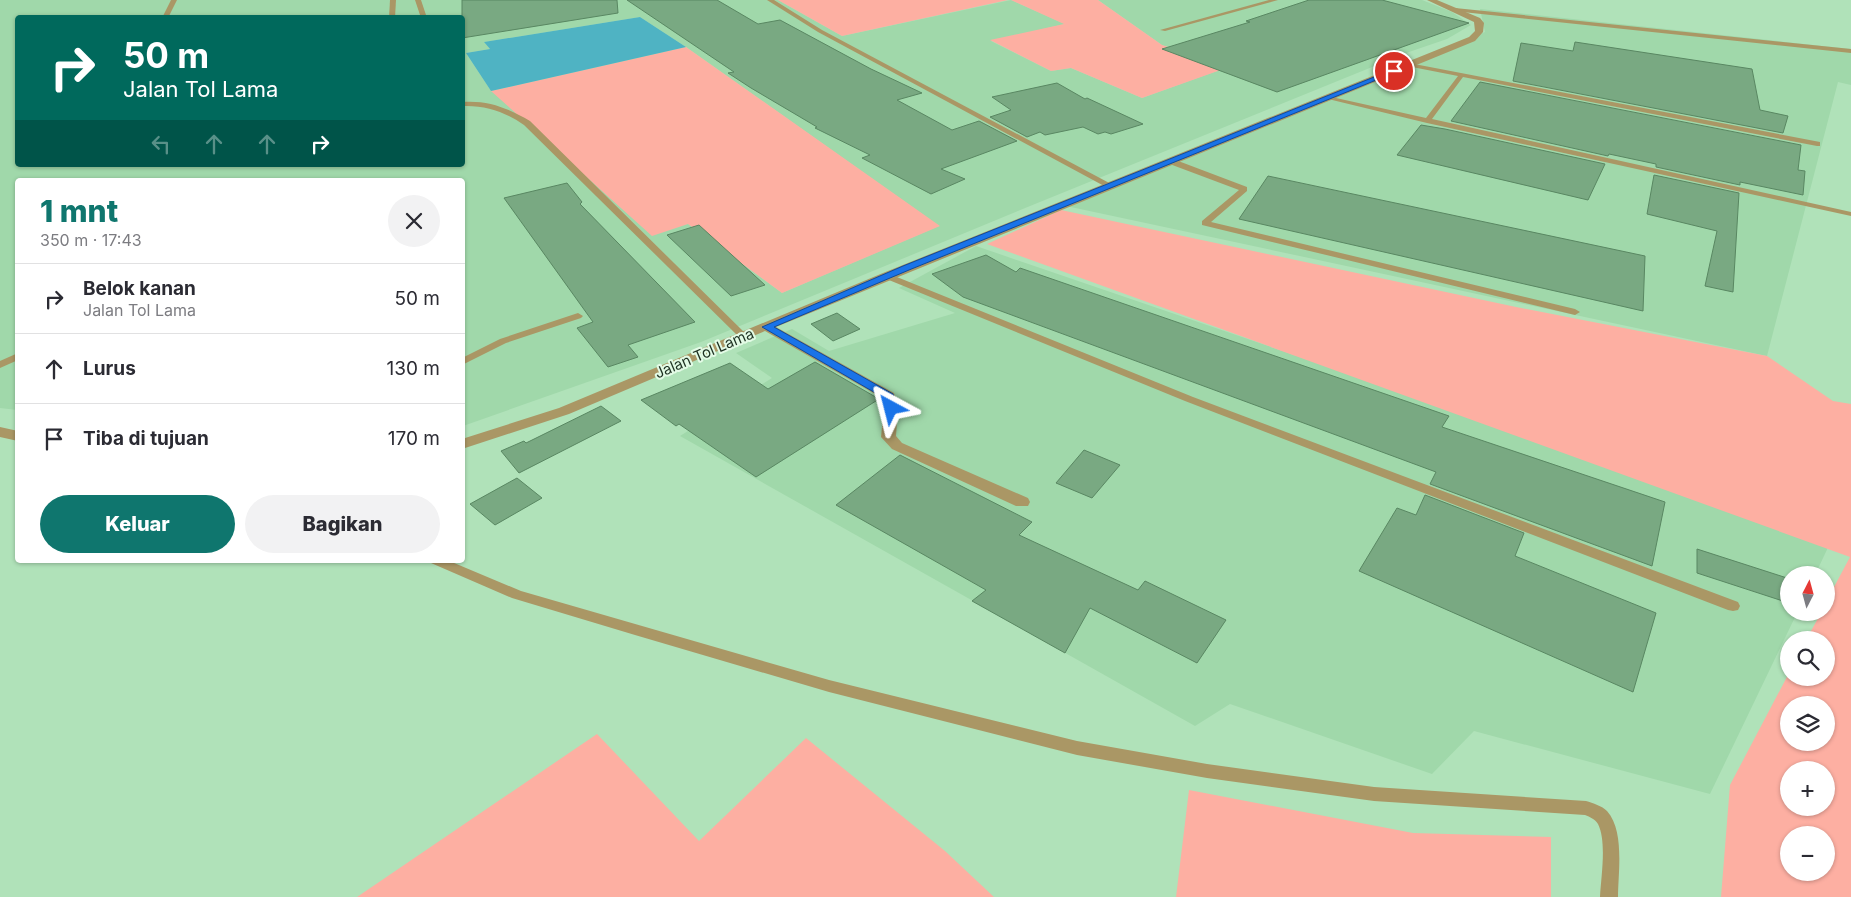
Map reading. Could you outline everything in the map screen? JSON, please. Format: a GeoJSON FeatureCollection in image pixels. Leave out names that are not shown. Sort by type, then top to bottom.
{"type":"FeatureCollection","features":[{"type":"Feature","properties":{"kind":"street"},"geometry":{"type":"LineString","coordinates":[[1431,0],[1455,10]]}},
{"type":"Feature","properties":{"kind":"street","name":"Jalan Tol Lama"},"geometry":{"type":"LineString","coordinates":[[465,443],[564,411],[887,276],[1472,39],[1479,32],[1480,23],[1455,10]]}},
{"type":"Feature","properties":{"kind":"street"},"geometry":{"type":"LineString","coordinates":[[766,327],[889,396],[891,408],[888,437],[897,446],[1022,502]]}},
{"type":"Feature","properties":{"kind":"street"},"geometry":{"type":"LineString","coordinates":[[0,432],[15,435]]}},
{"type":"Feature","properties":{"kind":"lane"},"geometry":{"type":"LineString","coordinates":[[166,15],[174,0]]}},
{"type":"Feature","properties":{"kind":"lane"},"geometry":{"type":"LineString","coordinates":[[392,15],[393,0]]}},
{"type":"Feature","properties":{"kind":"lane"},"geometry":{"type":"LineString","coordinates":[[418,0],[423,15]]}},
{"type":"Feature","properties":{"kind":"lane"},"geometry":{"type":"LineString","coordinates":[[770,0],[820,31],[1110,186]]}},
{"type":"Feature","properties":{"kind":"lane"},"geometry":{"type":"LineString","coordinates":[[1163,30],[1275,0]]}},
{"type":"Feature","properties":{"kind":"lane"},"geometry":{"type":"LineString","coordinates":[[1455,10],[1851,51]]}},
{"type":"Feature","properties":{"kind":"lane"},"geometry":{"type":"LineString","coordinates":[[1409,65],[1817,144]]}},
{"type":"Feature","properties":{"kind":"lane"},"geometry":{"type":"LineString","coordinates":[[1428,121],[1462,75]]}},
{"type":"Feature","properties":{"kind":"lane"},"geometry":{"type":"LineString","coordinates":[[1327,98],[1851,214]]}},
{"type":"Feature","properties":{"kind":"lane"},"geometry":{"type":"LineString","coordinates":[[465,104],[484,104],[506,109],[527,123],[743,336]]}},
{"type":"Feature","properties":{"kind":"lane"},"geometry":{"type":"LineString","coordinates":[[1170,161],[1244,189],[1205,223],[1575,312]]}},
{"type":"Feature","properties":{"kind":"lane"},"geometry":{"type":"LineString","coordinates":[[887,276],[1190,399],[1733,606]]}},
{"type":"Feature","properties":{"kind":"lane"},"geometry":{"type":"LineString","coordinates":[[465,360],[502,340],[578,316]]}},
{"type":"Feature","properties":{"kind":"lane"},"geometry":{"type":"LineString","coordinates":[[0,365],[15,358]]}},
{"type":"Feature","properties":{"kind":"lane"},"geometry":{"type":"LineString","coordinates":[[442,563],[517,595],[635,630],[829,686],[1077,748],[1207,770],[1374,794],[1586,808],[1597,812],[1604,818],[1610,831],[1609,897]]}},
{"type":"Feature","properties":{"kind":"shaded area"},"geometry":{"type":"Polygon","coordinates":[[[0,0],[778,0],[842,36],[1011,0],[1065,24],[991,41],[1051,71],[1071,68],[1142,98],[1228,67],[1162,45],[1098,0],[1422,0],[1452,12],[1471,25],[1447,39],[1409,52],[701,342],[465,425],[465,178],[15,178],[15,410],[0,408],[0,0]],[[640,17],[484,42],[490,49],[466,53],[491,91],[688,224],[782,293],[939,226],[686,47],[640,17]]]}},
{"type":"Feature","properties":{"kind":"shaded area"},"geometry":{"type":"Polygon","coordinates":[[[778,0],[1008,0],[842,36],[778,0]]]}},
{"type":"Feature","properties":{"kind":"shaded area"},"geometry":{"type":"Polygon","coordinates":[[[1011,0],[1098,0],[1162,45],[1229,67],[1142,98],[1071,68],[1051,71],[990,40],[1064,24],[1011,0]]]}},
{"type":"Feature","properties":{"kind":"shaded area"},"geometry":{"type":"Polygon","coordinates":[[[1480,9],[1851,49],[1851,85],[1838,82],[1767,356],[1066,206],[1485,32],[1480,9]]]}},
{"type":"Feature","properties":{"kind":"shaded area"},"geometry":{"type":"Polygon","coordinates":[[[686,47],[940,226],[782,293],[688,224],[652,236],[491,91],[686,47]]]}},
{"type":"Feature","properties":{"kind":"shaded area"},"geometry":{"type":"Polygon","coordinates":[[[1061,210],[1516,307],[1767,356],[1833,401],[1851,404],[1851,897],[1721,897],[1730,785],[1782,686],[1835,686],[1835,631],[1811,631],[1817,621],[1835,621],[1835,585],[1850,557],[987,244],[1061,210]]]}},
{"type":"Feature","properties":{"kind":"shaded area"},"geometry":{"type":"Polygon","coordinates":[[[976,246],[1832,539],[1819,566],[1780,566],[1780,621],[1793,621],[1788,631],[1780,631],[1780,648],[1710,794],[1474,731],[1432,774],[1230,704],[1195,726],[680,436],[772,378],[736,353],[792,329],[829,351],[955,313],[899,288],[976,246]]]}},
{"type":"Feature","properties":{"kind":"shaded area"},"geometry":{"type":"Polygon","coordinates":[[[597,734],[699,841],[806,738],[945,851],[994,897],[357,897],[597,734]]]}},
{"type":"Feature","properties":{"kind":"shaded area"},"geometry":{"type":"Polygon","coordinates":[[[1189,790],[1413,833],[1551,837],[1551,897],[1176,897],[1189,790]]]}},
{"type":"Feature","properties":{"kind":"water"},"geometry":{"type":"Polygon","coordinates":[[[640,17],[686,47],[491,91],[466,53],[490,49],[484,42],[640,17]]]}},
{"type":"Feature","properties":{"kind":"building"},"geometry":{"type":"Polygon","coordinates":[[[462,0],[617,0],[618,13],[465,38],[465,15],[462,15],[462,0]]]}},
{"type":"Feature","properties":{"kind":"building"},"geometry":{"type":"Polygon","coordinates":[[[627,0],[717,0],[758,24],[780,20],[871,69],[922,93],[897,100],[952,130],[979,121],[1017,141],[941,169],[965,179],[931,194],[862,158],[870,155],[815,128],[817,127],[751,88],[728,73],[734,72],[627,0]]]}},
{"type":"Feature","properties":{"kind":"building"},"geometry":{"type":"Polygon","coordinates":[[[1309,0],[1382,0],[1469,23],[1277,92],[1162,49],[1250,22],[1246,21],[1309,0]]]}},
{"type":"Feature","properties":{"kind":"building"},"geometry":{"type":"Polygon","coordinates":[[[1575,42],[1752,69],[1760,110],[1788,116],[1783,133],[1513,81],[1521,43],[1573,51],[1575,42]]]}},
{"type":"Feature","properties":{"kind":"building"},"geometry":{"type":"Polygon","coordinates":[[[1480,82],[1801,145],[1798,170],[1805,171],[1803,195],[1740,182],[1740,185],[1656,167],[1656,164],[1609,154],[1608,156],[1451,121],[1480,82]]]}},
{"type":"Feature","properties":{"kind":"building"},"geometry":{"type":"Polygon","coordinates":[[[1057,83],[1085,99],[1087,98],[1143,124],[1111,134],[1105,132],[1098,134],[1083,127],[1045,135],[1040,132],[1027,137],[990,117],[1011,110],[992,97],[1057,83]]]}},
{"type":"Feature","properties":{"kind":"building"},"geometry":{"type":"Polygon","coordinates":[[[1421,125],[1605,164],[1588,200],[1397,155],[1421,125]]]}},
{"type":"Feature","properties":{"kind":"building"},"geometry":{"type":"Polygon","coordinates":[[[1654,175],[1739,193],[1733,292],[1705,286],[1717,231],[1647,214],[1654,175]]]}},
{"type":"Feature","properties":{"kind":"building"},"geometry":{"type":"Polygon","coordinates":[[[1268,176],[1645,256],[1643,311],[1239,219],[1268,176]]]}},
{"type":"Feature","properties":{"kind":"building"},"geometry":{"type":"Polygon","coordinates":[[[567,183],[582,202],[580,204],[695,322],[628,345],[638,357],[608,367],[577,328],[593,322],[504,198],[567,183]]]}},
{"type":"Feature","properties":{"kind":"building"},"geometry":{"type":"Polygon","coordinates":[[[699,225],[765,285],[731,296],[667,235],[699,225]]]}},
{"type":"Feature","properties":{"kind":"building"},"geometry":{"type":"Polygon","coordinates":[[[986,255],[1016,272],[1020,268],[1449,416],[1442,427],[1665,502],[1652,566],[1430,484],[1436,472],[963,297],[932,274],[986,255]]]}},
{"type":"Feature","properties":{"kind":"building"},"geometry":{"type":"Polygon","coordinates":[[[837,313],[860,329],[833,341],[811,324],[837,313]]]}},
{"type":"Feature","properties":{"kind":"building"},"geometry":{"type":"Polygon","coordinates":[[[815,362],[879,399],[756,477],[679,424],[676,426],[641,400],[730,363],[768,389],[815,362]]]}},
{"type":"Feature","properties":{"kind":"building"},"geometry":{"type":"Polygon","coordinates":[[[601,406],[621,421],[519,473],[501,451],[524,441],[526,443],[601,406]]]}},
{"type":"Feature","properties":{"kind":"building"},"geometry":{"type":"Polygon","coordinates":[[[1084,450],[1120,465],[1092,498],[1056,483],[1084,450]]]}},
{"type":"Feature","properties":{"kind":"building"},"geometry":{"type":"Polygon","coordinates":[[[900,455],[1032,522],[1019,535],[1138,590],[1145,581],[1226,620],[1197,663],[1090,608],[1065,653],[972,601],[986,590],[836,505],[900,455]]]}},
{"type":"Feature","properties":{"kind":"building"},"geometry":{"type":"Polygon","coordinates":[[[517,478],[542,498],[495,525],[470,504],[517,478]]]}},
{"type":"Feature","properties":{"kind":"building"},"geometry":{"type":"Polygon","coordinates":[[[1425,495],[1524,533],[1515,556],[1656,613],[1633,692],[1359,571],[1397,508],[1416,515],[1425,495]]]}},
{"type":"Feature","properties":{"kind":"building"},"geometry":{"type":"Polygon","coordinates":[[[1697,549],[1780,576],[1780,600],[1697,573],[1697,549]]]}},
{"type":"Feature","properties":{"kind":"route"},"geometry":{"type":"LineString","coordinates":[[891,408],[889,396],[766,327],[906,268],[1394,71]]}}]}
